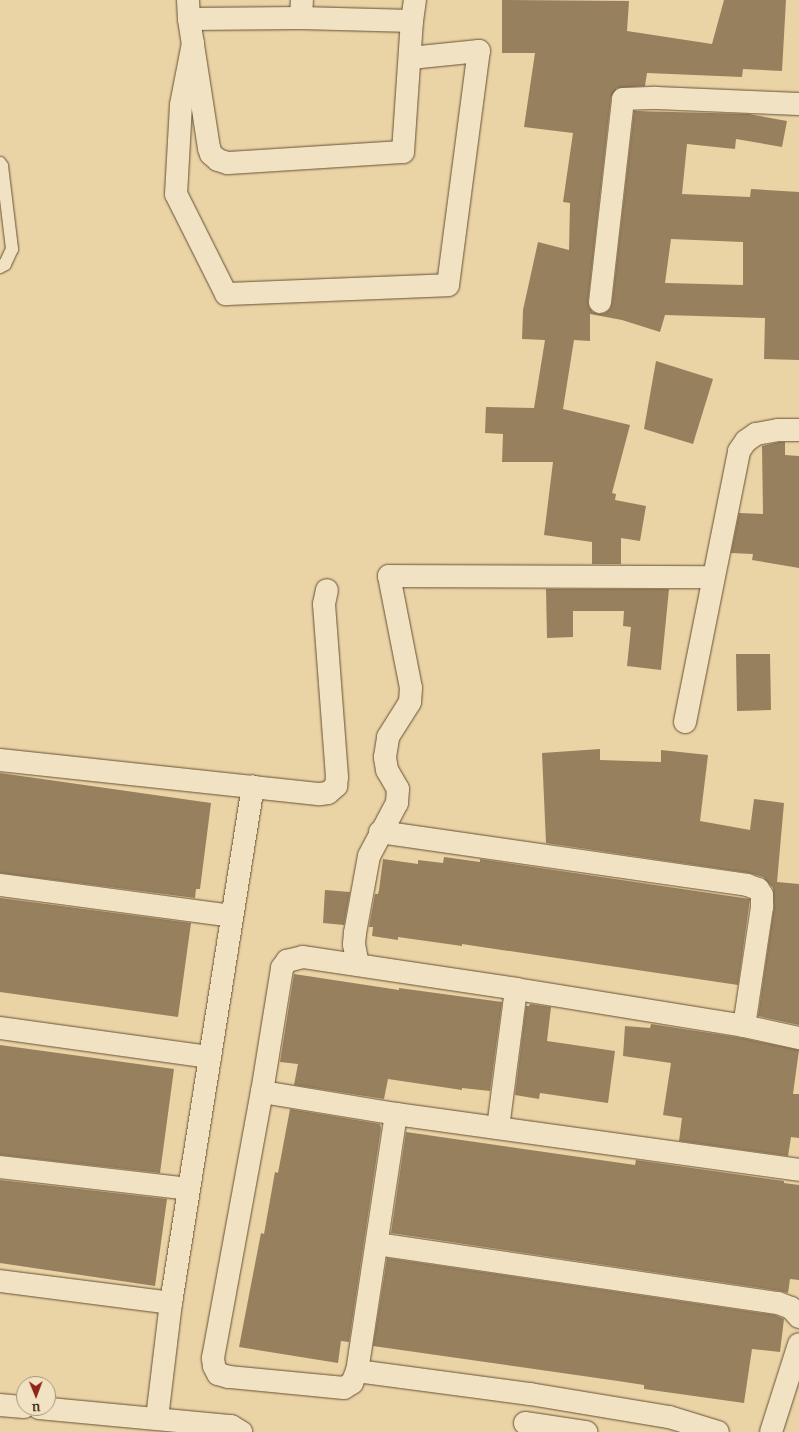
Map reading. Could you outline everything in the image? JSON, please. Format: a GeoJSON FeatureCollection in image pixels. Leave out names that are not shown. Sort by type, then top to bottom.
{"type":"FeatureCollection","features":[{"type":"Feature","properties":{"kind":"street"},"geometry":{"type":"LineString","coordinates":[[412,21],[302,9],[188,9],[212,154],[218,160],[228,163],[403,152],[412,21],[415,0]]}},
{"type":"Feature","properties":{"kind":"street"},"geometry":{"type":"LineString","coordinates":[[193,43],[181,105],[176,194],[226,294],[448,285],[479,51],[410,58]]}},
{"type":"Feature","properties":{"kind":"street"},"geometry":{"type":"LineString","coordinates":[[600,302],[623,99],[656,98],[799,104]]}},
{"type":"Feature","properties":{"kind":"street"},"geometry":{"type":"LineString","coordinates":[[685,722],[739,451],[746,441],[756,434],[778,430],[799,430]]}},
{"type":"Feature","properties":{"kind":"street"},"geometry":{"type":"LineString","coordinates":[[358,965],[354,944],[355,933],[368,856],[397,803],[398,789],[386,770],[385,757],[388,737],[410,702],[411,688],[389,576],[713,577]]}},
{"type":"Feature","properties":{"kind":"street"},"geometry":{"type":"LineString","coordinates":[[0,760],[320,794],[328,793],[336,786],[324,604],[327,590]]}},
{"type":"Feature","properties":{"kind":"street"},"geometry":{"type":"LineString","coordinates":[[157,1418],[171,1303],[252,786]]}},
{"type":"Feature","properties":{"kind":"street"},"geometry":{"type":"LineString","coordinates":[[380,832],[739,884],[758,889],[762,895],[762,907],[744,1026]]}},
{"type":"Feature","properties":{"kind":"street"},"geometry":{"type":"LineString","coordinates":[[0,885],[232,916]]}},
{"type":"Feature","properties":{"kind":"street"},"geometry":{"type":"LineString","coordinates":[[396,1114],[377,1244],[356,1371],[352,1383],[344,1388],[229,1377],[218,1374],[214,1366],[213,1358],[262,1092],[282,968],[286,961],[303,957],[358,965],[744,1026],[799,1038]]}},
{"type":"Feature","properties":{"kind":"street"},"geometry":{"type":"LineString","coordinates":[[498,1128],[516,989]]}},
{"type":"Feature","properties":{"kind":"street"},"geometry":{"type":"LineString","coordinates":[[0,1028],[210,1057]]}},
{"type":"Feature","properties":{"kind":"street"},"geometry":{"type":"LineString","coordinates":[[262,1092],[396,1114],[799,1170]]}},
{"type":"Feature","properties":{"kind":"street"},"geometry":{"type":"LineString","coordinates":[[0,1167],[189,1190]]}},
{"type":"Feature","properties":{"kind":"street"},"geometry":{"type":"LineString","coordinates":[[377,1244],[778,1303],[791,1308],[799,1317]]}},
{"type":"Feature","properties":{"kind":"street"},"geometry":{"type":"LineString","coordinates":[[0,1281],[171,1303]]}},
{"type":"Feature","properties":{"kind":"street"},"geometry":{"type":"LineString","coordinates":[[771,1432],[799,1344]]}},
{"type":"Feature","properties":{"kind":"street"},"geometry":{"type":"LineString","coordinates":[[356,1371],[530,1394],[667,1424],[718,1432]]}},
{"type":"Feature","properties":{"kind":"street"},"geometry":{"type":"LineString","coordinates":[[530,1394],[524,1428],[586,1432]]}},
{"type":"Feature","properties":{"kind":"street"},"geometry":{"type":"LineString","coordinates":[[0,1404],[16,1406]]}},
{"type":"Feature","properties":{"kind":"street"},"geometry":{"type":"LineString","coordinates":[[56,1409],[231,1426],[241,1432]]}},
{"type":"Feature","properties":{"kind":"lane"},"geometry":{"type":"LineString","coordinates":[[0,163],[2,166],[12,249],[5,264],[0,267]]}},
{"type":"Feature","properties":{"kind":"building"},"geometry":{"type":"Polygon","coordinates":[[[502,0],[629,1],[627,31],[712,44],[724,0],[786,0],[782,71],[743,69],[742,77],[647,73],[645,86],[617,88],[611,97],[588,301],[589,307],[593,312],[599,314],[605,313],[610,309],[612,303],[634,111],[749,114],[787,121],[782,147],[736,139],[735,149],[687,144],[682,194],[750,197],[751,189],[799,192],[799,360],[764,359],[765,318],[665,315],[660,332],[622,320],[590,314],[590,341],[574,340],[563,409],[630,425],[612,493],[616,494],[615,500],[646,506],[640,541],[621,538],[621,564],[592,564],[592,542],[544,535],[553,462],[502,462],[503,434],[485,433],[486,407],[534,408],[545,340],[522,339],[523,310],[538,242],[569,250],[570,203],[563,202],[573,133],[524,127],[535,53],[502,53],[502,0]],[[671,239],[665,283],[743,285],[743,242],[671,239]]]}},
{"type":"Feature","properties":{"kind":"building"},"geometry":{"type":"Polygon","coordinates":[[[656,361],[713,379],[693,444],[644,429],[656,361]]]}},
{"type":"Feature","properties":{"kind":"building"},"geometry":{"type":"Polygon","coordinates":[[[785,442],[785,455],[799,456],[799,568],[752,560],[753,554],[731,553],[739,513],[763,514],[762,446],[785,442]]]}},
{"type":"Feature","properties":{"kind":"building"},"geometry":{"type":"Polygon","coordinates":[[[546,589],[669,589],[661,670],[627,666],[631,627],[623,626],[624,611],[573,611],[573,637],[547,638],[546,589]]]}},
{"type":"Feature","properties":{"kind":"building"},"geometry":{"type":"Polygon","coordinates":[[[736,654],[770,654],[771,710],[737,711],[736,654]]]}},
{"type":"Feature","properties":{"kind":"building"},"geometry":{"type":"Polygon","coordinates":[[[600,749],[600,760],[661,762],[661,750],[708,755],[700,821],[750,830],[754,799],[784,803],[777,882],[799,884],[799,1025],[758,1016],[774,907],[773,888],[763,877],[749,873],[546,843],[542,753],[600,749]]]}},
{"type":"Feature","properties":{"kind":"building"},"geometry":{"type":"Polygon","coordinates":[[[0,773],[211,803],[200,889],[196,889],[195,898],[0,873],[0,773]]]}},
{"type":"Feature","properties":{"kind":"building"},"geometry":{"type":"Polygon","coordinates":[[[444,857],[480,862],[480,859],[750,899],[738,985],[462,944],[462,946],[398,937],[398,940],[372,936],[373,927],[369,927],[375,894],[378,894],[379,890],[383,859],[418,864],[418,860],[443,863],[444,857]]]}},
{"type":"Feature","properties":{"kind":"building"},"geometry":{"type":"Polygon","coordinates":[[[325,890],[350,892],[344,925],[323,923],[325,890]]]}},
{"type":"Feature","properties":{"kind":"building"},"geometry":{"type":"Polygon","coordinates":[[[0,898],[191,923],[178,1017],[0,992],[0,898]]]}},
{"type":"Feature","properties":{"kind":"building"},"geometry":{"type":"Polygon","coordinates":[[[294,974],[399,990],[399,988],[502,1002],[490,1091],[462,1088],[462,1090],[388,1079],[384,1099],[294,1085],[298,1064],[280,1062],[294,974]]]}},
{"type":"Feature","properties":{"kind":"building"},"geometry":{"type":"Polygon","coordinates":[[[530,1004],[551,1007],[547,1041],[615,1051],[608,1103],[540,1093],[539,1099],[515,1095],[526,1006],[529,1006],[530,1004]]]}},
{"type":"Feature","properties":{"kind":"building"},"geometry":{"type":"Polygon","coordinates":[[[651,1024],[742,1038],[799,1050],[793,1094],[799,1094],[799,1138],[791,1137],[788,1156],[679,1141],[682,1118],[663,1115],[671,1063],[623,1056],[625,1026],[650,1028],[651,1024]]]}},
{"type":"Feature","properties":{"kind":"building"},"geometry":{"type":"Polygon","coordinates":[[[0,1045],[174,1069],[160,1173],[0,1155],[0,1045]]]}},
{"type":"Feature","properties":{"kind":"building"},"geometry":{"type":"Polygon","coordinates":[[[290,1109],[380,1124],[381,1128],[349,1342],[341,1341],[338,1363],[239,1347],[261,1233],[264,1234],[275,1172],[278,1173],[290,1109]]]}},
{"type":"Feature","properties":{"kind":"building"},"geometry":{"type":"Polygon","coordinates":[[[406,1132],[635,1165],[636,1160],[784,1181],[784,1183],[799,1185],[799,1280],[790,1279],[788,1293],[391,1233],[406,1132]]]}},
{"type":"Feature","properties":{"kind":"building"},"geometry":{"type":"Polygon","coordinates":[[[0,1180],[167,1199],[155,1286],[0,1263],[0,1180]]]}},
{"type":"Feature","properties":{"kind":"building"},"geometry":{"type":"Polygon","coordinates":[[[387,1258],[775,1315],[784,1319],[780,1352],[752,1349],[744,1403],[644,1389],[644,1385],[618,1381],[373,1346],[387,1258]]]}}]}
